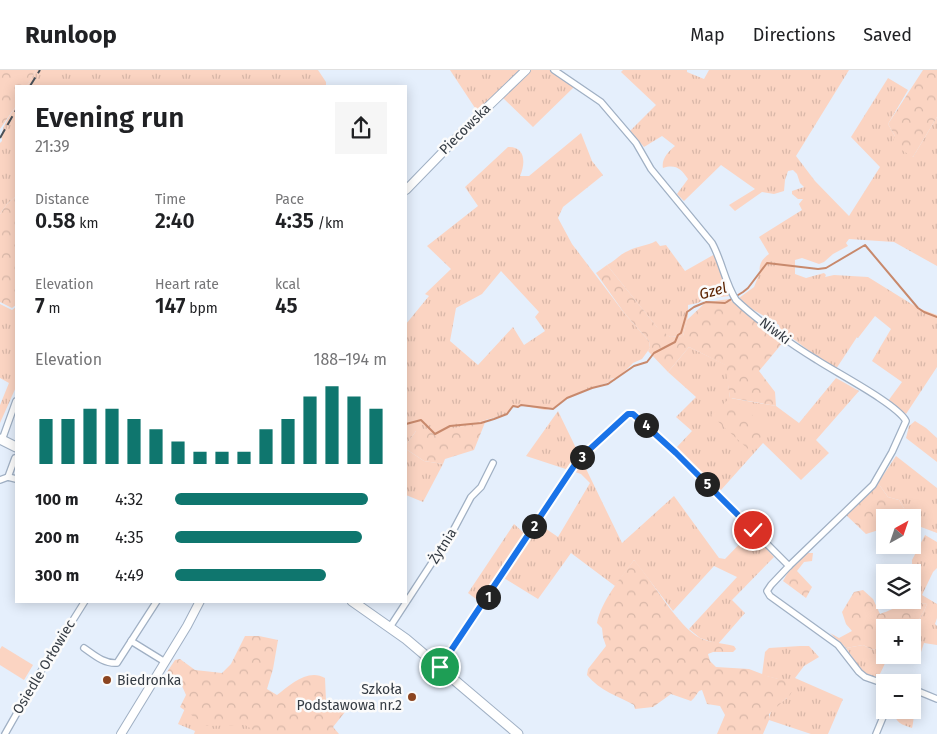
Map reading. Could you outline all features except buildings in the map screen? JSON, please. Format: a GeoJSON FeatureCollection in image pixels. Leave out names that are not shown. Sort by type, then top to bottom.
{"type":"FeatureCollection","features":[{"type":"Feature","properties":{"kind":"main road"},"geometry":{"type":"LineString","coordinates":[[1,440],[15,447]]}},
{"type":"Feature","properties":{"kind":"main road"},"geometry":{"type":"LineString","coordinates":[[355,603],[390,627],[440,667],[518,734]]}},
{"type":"Feature","properties":{"kind":"street","name":"Piecowska"},"geometry":{"type":"LineString","coordinates":[[407,189],[467,126],[526,70]]}},
{"type":"Feature","properties":{"kind":"street","name":"Niwki"},"geometry":{"type":"LineString","coordinates":[[554,70],[601,102],[636,143],[651,169],[712,243],[732,293],[743,307],[801,350],[854,382],[898,412],[906,421],[892,452],[873,485],[789,566],[767,591],[770,596],[838,645],[865,677],[876,681]]}},
{"type":"Feature","properties":{"kind":"street"},"geometry":{"type":"LineString","coordinates":[[1,440],[15,404]]}},
{"type":"Feature","properties":{"kind":"street"},"geometry":{"type":"LineString","coordinates":[[440,667],[578,460],[628,414],[633,414],[676,453],[789,566]]}},
{"type":"Feature","properties":{"kind":"street"},"geometry":{"type":"LineString","coordinates":[[8,477],[15,458]]}},
{"type":"Feature","properties":{"kind":"street","name":"Żytnia"},"geometry":{"type":"LineString","coordinates":[[407,601],[454,529],[471,497],[481,487],[493,464]]}},
{"type":"Feature","properties":{"kind":"street"},"geometry":{"type":"LineString","coordinates":[[0,480],[8,477],[15,479]]}},
{"type":"Feature","properties":{"kind":"street","name":"Osiedle Orłowiec"},"geometry":{"type":"LineString","coordinates":[[0,732],[4,734],[84,603]]}},
{"type":"Feature","properties":{"kind":"street","name":"Osiedle Orłowiec"},"geometry":{"type":"LineString","coordinates":[[84,648],[110,664],[117,663],[156,603]]}},
{"type":"Feature","properties":{"kind":"street"},"geometry":{"type":"LineString","coordinates":[[120,734],[199,603]]}},
{"type":"Feature","properties":{"kind":"street","name":"Żytnia"},"geometry":{"type":"LineString","coordinates":[[390,627],[406,603]]}},
{"type":"Feature","properties":{"kind":"street"},"geometry":{"type":"LineString","coordinates":[[131,641],[165,662]]}},
{"type":"Feature","properties":{"kind":"street"},"geometry":{"type":"LineString","coordinates":[[921,692],[937,699]]}},
{"type":"Feature","properties":{"kind":"street"},"geometry":{"type":"LineString","coordinates":[[876,734],[882,719]]}},
{"type":"Feature","properties":{"kind":"green space"},"geometry":{"type":"Polygon","coordinates":[[[0,70],[36,70],[28,85],[15,85],[15,107],[0,129],[0,70]]]}},
{"type":"Feature","properties":{"kind":"green space"},"geometry":{"type":"Polygon","coordinates":[[[36,70],[318,70],[326,82],[326,85],[28,85],[36,70]]]}},
{"type":"Feature","properties":{"kind":"green space"},"geometry":{"type":"Polygon","coordinates":[[[450,70],[552,70],[574,87],[533,127],[503,98],[477,111],[450,70]]]}},
{"type":"Feature","properties":{"kind":"green space"},"geometry":{"type":"Polygon","coordinates":[[[623,70],[687,70],[687,72],[704,79],[709,70],[849,70],[796,156],[815,181],[849,216],[880,167],[851,137],[888,78],[908,90],[888,124],[895,136],[913,157],[937,117],[937,266],[894,242],[849,239],[846,243],[848,246],[819,264],[802,258],[795,260],[795,274],[806,278],[824,273],[825,277],[834,275],[868,277],[918,308],[937,315],[937,367],[906,414],[888,401],[902,382],[872,361],[891,329],[875,316],[857,337],[836,369],[780,329],[779,325],[752,309],[739,298],[754,287],[760,272],[760,264],[769,254],[759,237],[802,210],[799,204],[803,199],[798,199],[792,194],[792,191],[804,187],[800,183],[797,174],[793,170],[788,171],[784,191],[774,194],[762,192],[735,211],[729,205],[755,189],[721,165],[684,201],[677,194],[688,179],[678,168],[663,168],[664,158],[675,146],[662,136],[644,147],[630,131],[656,105],[621,72],[623,70]]]}},
{"type":"Feature","properties":{"kind":"green space"},"geometry":{"type":"Polygon","coordinates":[[[923,70],[937,70],[937,117],[913,157],[892,144],[895,136],[888,124],[923,70]]]}},
{"type":"Feature","properties":{"kind":"green space"},"geometry":{"type":"Polygon","coordinates":[[[15,108],[15,197],[0,214],[0,143],[8,118],[15,108]]]}},
{"type":"Feature","properties":{"kind":"green space"},"geometry":{"type":"Polygon","coordinates":[[[581,133],[592,161],[603,175],[563,207],[558,218],[572,244],[625,314],[649,341],[650,348],[642,359],[633,363],[618,378],[609,379],[616,380],[575,394],[556,407],[545,410],[521,405],[518,407],[513,406],[507,414],[442,432],[416,431],[407,444],[407,323],[429,296],[425,294],[451,269],[427,246],[478,206],[465,187],[508,147],[518,149],[523,156],[520,176],[529,176],[581,133]],[[501,271],[482,294],[456,308],[450,341],[478,365],[513,327],[524,345],[545,331],[535,317],[539,312],[501,271]]]}},
{"type":"Feature","properties":{"kind":"green space"},"geometry":{"type":"Polygon","coordinates":[[[15,197],[15,306],[12,308],[0,302],[0,214],[15,197]]]}},
{"type":"Feature","properties":{"kind":"green space"},"geometry":{"type":"Polygon","coordinates":[[[656,241],[660,246],[666,245],[685,271],[715,254],[729,296],[704,299],[698,303],[688,305],[688,316],[683,336],[670,337],[660,331],[607,265],[625,252],[656,241]]]}},
{"type":"Feature","properties":{"kind":"green space"},"geometry":{"type":"Polygon","coordinates":[[[607,265],[657,327],[670,337],[683,336],[687,320],[706,302],[730,299],[751,318],[784,341],[759,371],[775,392],[776,406],[731,398],[760,421],[763,431],[760,439],[749,450],[711,415],[730,398],[725,365],[689,347],[668,372],[648,351],[650,348],[649,341],[625,314],[596,273],[607,265]]]}},
{"type":"Feature","properties":{"kind":"green space"},"geometry":{"type":"Polygon","coordinates":[[[0,304],[12,310],[15,308],[15,389],[0,423],[0,405],[9,383],[0,378],[0,304]]]}},
{"type":"Feature","properties":{"kind":"green space"},"geometry":{"type":"Polygon","coordinates":[[[689,347],[726,365],[730,398],[776,406],[799,423],[836,378],[859,391],[816,440],[829,453],[801,480],[763,443],[721,490],[676,448],[692,431],[676,417],[696,397],[668,372],[689,347]]]}},
{"type":"Feature","properties":{"kind":"green space"},"geometry":{"type":"Polygon","coordinates":[[[558,411],[622,543],[674,496],[719,558],[725,559],[751,532],[774,557],[732,600],[745,613],[718,644],[700,638],[689,629],[737,577],[714,566],[673,611],[634,560],[615,586],[571,553],[538,599],[499,575],[480,602],[468,593],[514,524],[526,535],[539,524],[558,537],[590,483],[581,474],[526,456],[558,411]]]}},
{"type":"Feature","properties":{"kind":"green space"},"geometry":{"type":"Polygon","coordinates":[[[486,420],[474,450],[445,459],[443,464],[424,461],[407,450],[407,444],[416,431],[447,430],[486,420]]]}},
{"type":"Feature","properties":{"kind":"green space"},"geometry":{"type":"Polygon","coordinates":[[[915,421],[937,438],[937,462],[906,438],[909,426],[915,421]]]}},
{"type":"Feature","properties":{"kind":"green space"},"geometry":{"type":"Polygon","coordinates":[[[407,450],[424,461],[443,464],[423,502],[407,495],[407,450]]]}},
{"type":"Feature","properties":{"kind":"green space"},"geometry":{"type":"Polygon","coordinates":[[[896,456],[937,488],[937,533],[921,527],[921,509],[904,509],[899,500],[888,497],[878,483],[896,456]]]}},
{"type":"Feature","properties":{"kind":"green space"},"geometry":{"type":"Polygon","coordinates":[[[878,483],[888,497],[899,500],[904,509],[876,509],[876,531],[866,534],[846,515],[878,483]]]}},
{"type":"Feature","properties":{"kind":"green space"},"geometry":{"type":"Polygon","coordinates":[[[925,535],[937,542],[937,568],[933,572],[922,595],[937,604],[935,624],[937,626],[937,645],[924,643],[921,652],[921,619],[919,619],[927,604],[921,603],[921,564],[912,564],[912,560],[915,554],[921,554],[921,543],[925,535]]]}},
{"type":"Feature","properties":{"kind":"green space"},"geometry":{"type":"Polygon","coordinates":[[[806,553],[813,553],[812,561],[804,562],[797,571],[812,587],[806,598],[783,581],[791,567],[806,553]]]}},
{"type":"Feature","properties":{"kind":"green space"},"geometry":{"type":"Polygon","coordinates":[[[634,560],[674,614],[692,632],[704,640],[734,646],[736,649],[733,652],[713,652],[708,654],[710,661],[716,667],[749,669],[787,681],[795,686],[790,695],[769,714],[769,720],[763,734],[717,734],[725,715],[720,706],[707,704],[702,690],[691,701],[671,694],[653,707],[635,709],[634,705],[603,689],[587,675],[588,669],[606,646],[602,628],[597,623],[599,615],[612,590],[634,560]]]}},
{"type":"Feature","properties":{"kind":"green space"},"geometry":{"type":"Polygon","coordinates":[[[863,590],[873,599],[876,609],[880,614],[891,609],[921,609],[921,603],[927,604],[919,619],[876,619],[876,649],[873,650],[863,645],[846,648],[830,633],[839,638],[852,631],[846,624],[842,612],[854,592],[863,590]]]}},
{"type":"Feature","properties":{"kind":"green space"},"geometry":{"type":"Polygon","coordinates":[[[245,636],[259,636],[278,640],[267,689],[277,695],[306,676],[319,675],[325,678],[326,701],[345,712],[333,727],[339,734],[260,734],[245,725],[207,726],[180,707],[186,695],[182,686],[163,678],[175,660],[180,659],[195,670],[222,673],[231,664],[245,636]]]}},
{"type":"Feature","properties":{"kind":"green space"},"geometry":{"type":"Polygon","coordinates":[[[863,645],[873,650],[876,649],[876,664],[885,664],[880,674],[876,674],[876,677],[863,673],[846,648],[863,645]]]}},
{"type":"Feature","properties":{"kind":"green space"},"geometry":{"type":"Polygon","coordinates":[[[2,646],[33,665],[24,680],[0,665],[0,649],[2,646]]]}},
{"type":"Feature","properties":{"kind":"green space"},"geometry":{"type":"Polygon","coordinates":[[[809,646],[819,657],[804,666],[795,678],[843,699],[828,734],[811,734],[769,720],[773,710],[787,698],[778,679],[762,675],[765,652],[769,648],[809,646]]]}},
{"type":"Feature","properties":{"kind":"green space"},"geometry":{"type":"Polygon","coordinates":[[[196,684],[323,734],[194,734],[195,731],[178,724],[196,684]]]}},
{"type":"Feature","properties":{"kind":"green space"},"geometry":{"type":"Polygon","coordinates":[[[897,719],[913,719],[912,728],[897,719]]]}},
{"type":"Feature","properties":{"kind":"waterway","name":"Gzel"},"geometry":{"type":"LineString","coordinates":[[407,424],[421,420],[435,434],[450,426],[481,423],[494,419],[507,414],[513,406],[518,407],[521,405],[553,409],[567,398],[608,384],[634,366],[647,362],[654,353],[675,342],[681,333],[687,312],[706,302],[725,303],[743,292],[767,263],[818,269],[826,268],[865,245],[918,308],[937,317]]}},
{"type":"Feature","properties":{"kind":"railway"},"geometry":{"type":"LineString","coordinates":[[31,85],[40,70]]}},
{"type":"Feature","properties":{"kind":"railway"},"geometry":{"type":"LineString","coordinates":[[0,138],[15,112]]}},
{"type":"Feature","properties":{"kind":"place","name":"Biedronka"},"geometry":{"type":"Point","coordinates":[107,680]}},
{"type":"Feature","properties":{"kind":"place","name":"Szkoła Podstawowa nr.2"},"geometry":{"type":"Point","coordinates":[412,697]}},
{"type":"Feature","properties":{"kind":"route"},"geometry":{"type":"LineString","coordinates":[[440,667],[578,460],[628,414],[633,414],[676,453],[753,530]]}}]}
